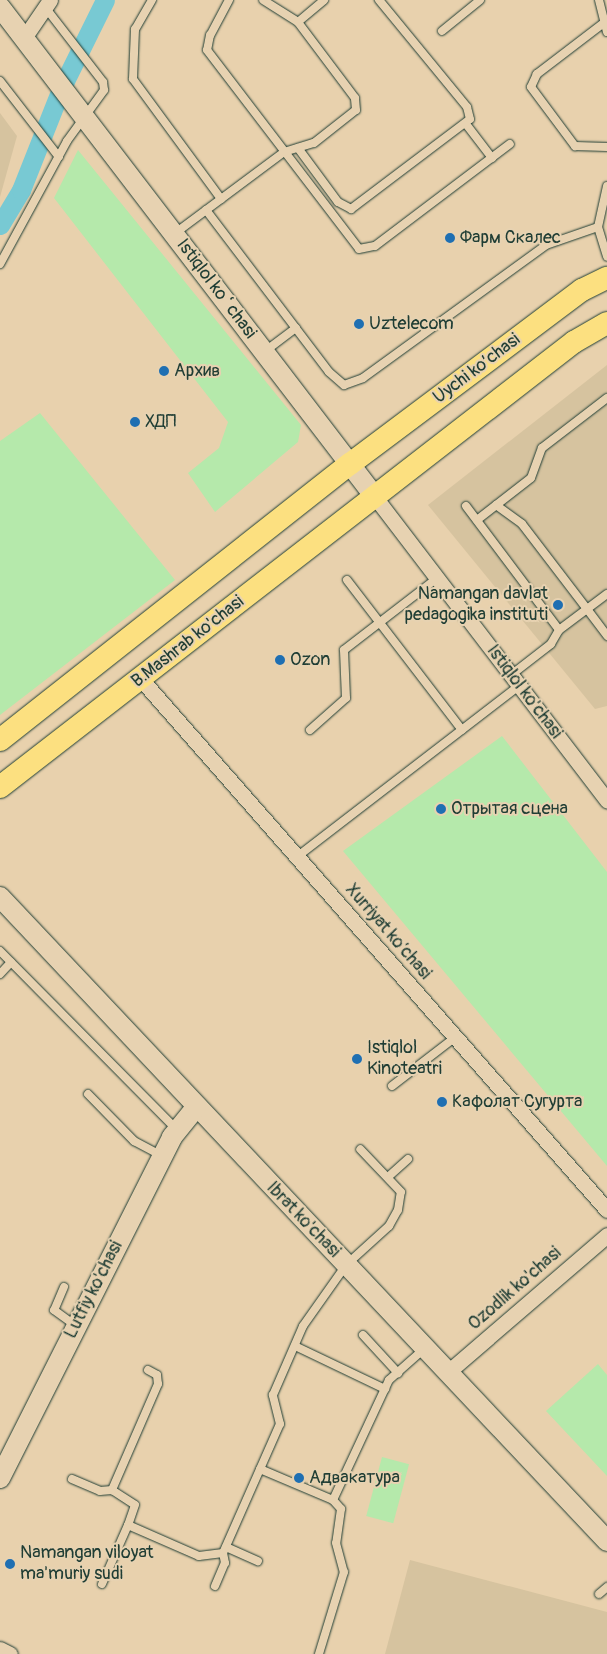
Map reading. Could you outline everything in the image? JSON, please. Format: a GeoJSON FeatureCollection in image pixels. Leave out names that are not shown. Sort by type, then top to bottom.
{"type":"FeatureCollection","features":[{"type":"Feature","properties":{"kind":"main road","name":"Uychi ko’chasi"},"geometry":{"type":"LineString","coordinates":[[350,464],[582,290],[607,278]]}},
{"type":"Feature","properties":{"kind":"main road"},"geometry":{"type":"LineString","coordinates":[[375,497],[574,342],[607,323]]}},
{"type":"Feature","properties":{"kind":"main road"},"geometry":{"type":"LineString","coordinates":[[0,740],[350,464]]}},
{"type":"Feature","properties":{"kind":"main road","name":"B.Mashrab ko'chasi"},"geometry":{"type":"LineString","coordinates":[[0,787],[375,497]]}},
{"type":"Feature","properties":{"kind":"street"},"geometry":{"type":"LineString","coordinates":[[0,7],[24,38],[47,4]]}},
{"type":"Feature","properties":{"kind":"street","name":"Istiqlol koʻchasi"},"geometry":{"type":"LineString","coordinates":[[24,38],[350,464]]}},
{"type":"Feature","properties":{"kind":"street","name":"Istiqlol ko'chasi"},"geometry":{"type":"LineString","coordinates":[[350,464],[607,800]]}},
{"type":"Feature","properties":{"kind":"street","name":"Xurriyat ko‘chasi"},"geometry":{"type":"LineString","coordinates":[[140,678],[298,856],[454,1038],[607,1210]]}},
{"type":"Feature","properties":{"kind":"street","name":"Ibrat ko'chasi"},"geometry":{"type":"LineString","coordinates":[[0,897],[607,1542]]}},
{"type":"Feature","properties":{"kind":"street","name":"Lutfiy ko'chasi"},"geometry":{"type":"LineString","coordinates":[[0,1478],[162,1156],[178,1130],[196,1107]]}},
{"type":"Feature","properties":{"kind":"street","name":"Ozodlik ko'chasi"},"geometry":{"type":"LineString","coordinates":[[448,1372],[607,1235]]}},
{"type":"Feature","properties":{"kind":"street"},"geometry":{"type":"LineString","coordinates":[[0,1649],[10,1654]]}},
{"type":"Feature","properties":{"kind":"lane"},"geometry":{"type":"LineString","coordinates":[[152,0],[136,29],[133,79],[221,199]]}},
{"type":"Feature","properties":{"kind":"lane"},"geometry":{"type":"LineString","coordinates":[[229,0],[210,35],[208,50],[353,244],[367,250],[510,144]]}},
{"type":"Feature","properties":{"kind":"lane"},"geometry":{"type":"LineString","coordinates":[[174,234],[284,152],[314,143],[337,127],[352,115],[358,104],[298,22],[263,0]]}},
{"type":"Feature","properties":{"kind":"lane"},"geometry":{"type":"LineString","coordinates":[[298,22],[324,0]]}},
{"type":"Feature","properties":{"kind":"lane"},"geometry":{"type":"LineString","coordinates":[[379,0],[466,107],[466,124],[492,158]]}},
{"type":"Feature","properties":{"kind":"lane"},"geometry":{"type":"LineString","coordinates":[[442,31],[480,0]]}},
{"type":"Feature","properties":{"kind":"lane"},"geometry":{"type":"LineString","coordinates":[[599,0],[607,32]]}},
{"type":"Feature","properties":{"kind":"lane"},"geometry":{"type":"LineString","coordinates":[[0,264],[57,154],[83,115],[104,90],[103,82],[47,4]]}},
{"type":"Feature","properties":{"kind":"lane"},"geometry":{"type":"LineString","coordinates":[[605,22],[537,74],[530,87],[575,146],[607,146]]}},
{"type":"Feature","properties":{"kind":"lane"},"geometry":{"type":"LineString","coordinates":[[0,81],[57,154]]}},
{"type":"Feature","properties":{"kind":"lane"},"geometry":{"type":"LineString","coordinates":[[298,148],[338,202],[351,209],[466,124]]}},
{"type":"Feature","properties":{"kind":"lane"},"geometry":{"type":"LineString","coordinates":[[607,186],[598,227],[607,257]]}},
{"type":"Feature","properties":{"kind":"lane"},"geometry":{"type":"LineString","coordinates":[[206,210],[337,381],[353,384],[524,259],[546,245],[598,227]]}},
{"type":"Feature","properties":{"kind":"lane"},"geometry":{"type":"LineString","coordinates":[[264,352],[296,328]]}},
{"type":"Feature","properties":{"kind":"lane"},"geometry":{"type":"LineString","coordinates":[[477,520],[531,478],[542,448],[607,398]]}},
{"type":"Feature","properties":{"kind":"lane"},"geometry":{"type":"LineString","coordinates":[[466,506],[559,630]]}},
{"type":"Feature","properties":{"kind":"lane"},"geometry":{"type":"LineString","coordinates":[[496,506],[522,524],[607,636]]}},
{"type":"Feature","properties":{"kind":"lane"},"geometry":{"type":"LineString","coordinates":[[310,730],[346,698],[344,650],[437,578]]}},
{"type":"Feature","properties":{"kind":"lane"},"geometry":{"type":"LineString","coordinates":[[348,580],[462,730]]}},
{"type":"Feature","properties":{"kind":"lane"},"geometry":{"type":"LineString","coordinates":[[298,856],[462,730],[551,644],[559,630],[607,594]]}},
{"type":"Feature","properties":{"kind":"lane"},"geometry":{"type":"LineString","coordinates":[[0,951],[178,1130]]}},
{"type":"Feature","properties":{"kind":"lane"},"geometry":{"type":"LineString","coordinates":[[0,974],[11,962]]}},
{"type":"Feature","properties":{"kind":"lane"},"geometry":{"type":"LineString","coordinates":[[392,1086],[454,1038]]}},
{"type":"Feature","properties":{"kind":"lane"},"geometry":{"type":"LineString","coordinates":[[88,1094],[134,1141],[162,1156]]}},
{"type":"Feature","properties":{"kind":"lane"},"geometry":{"type":"LineString","coordinates":[[215,1586],[225,1563],[225,1550],[280,1424],[273,1395],[295,1346],[346,1265],[395,1218],[401,1192],[360,1149]]}},
{"type":"Feature","properties":{"kind":"lane"},"geometry":{"type":"LineString","coordinates":[[388,1177],[408,1159]]}},
{"type":"Feature","properties":{"kind":"lane"},"geometry":{"type":"LineString","coordinates":[[64,1287],[54,1310],[76,1326]]}},
{"type":"Feature","properties":{"kind":"lane"},"geometry":{"type":"LineString","coordinates":[[363,1335],[398,1373]]}},
{"type":"Feature","properties":{"kind":"lane"},"geometry":{"type":"LineString","coordinates":[[295,1346],[385,1389]]}},
{"type":"Feature","properties":{"kind":"lane"},"geometry":{"type":"LineString","coordinates":[[333,1500],[385,1389],[398,1373],[425,1348]]}},
{"type":"Feature","properties":{"kind":"lane"},"geometry":{"type":"LineString","coordinates":[[112,1490],[158,1384],[157,1375],[148,1370]]}},
{"type":"Feature","properties":{"kind":"lane"},"geometry":{"type":"LineString","coordinates":[[260,1469],[333,1500],[341,1509],[336,1543],[344,1572],[319,1654]]}},
{"type":"Feature","properties":{"kind":"lane"},"geometry":{"type":"LineString","coordinates":[[72,1479],[100,1492],[112,1490],[135,1505],[102,1584]]}},
{"type":"Feature","properties":{"kind":"lane"},"geometry":{"type":"LineString","coordinates":[[128,1525],[199,1556],[225,1550],[258,1561]]}},
{"type":"Feature","properties":{"kind":"lane"},"geometry":{"type":"LineString","coordinates":[[599,1594],[607,1587]]}},
{"type":"Feature","properties":{"kind":"shaded area"},"geometry":{"type":"Polygon","coordinates":[[[0,113],[17,136],[0,197],[0,113]]]}},
{"type":"Feature","properties":{"kind":"shaded area","name":"Namangan davlat pedagogika instituti"},"geometry":{"type":"Polygon","coordinates":[[[607,365],[607,706],[595,709],[428,505],[607,365]]]}},
{"type":"Feature","properties":{"kind":"shaded area"},"geometry":{"type":"Polygon","coordinates":[[[410,1560],[607,1612],[607,1654],[385,1654],[410,1560]]]}},
{"type":"Feature","properties":{"kind":"green space"},"geometry":{"type":"Polygon","coordinates":[[[78,150],[301,425],[298,442],[215,512],[188,473],[219,448],[228,422],[54,198],[78,150]]]}},
{"type":"Feature","properties":{"kind":"green space"},"geometry":{"type":"Polygon","coordinates":[[[40,413],[175,580],[0,715],[0,441],[40,413]]]}},
{"type":"Feature","properties":{"kind":"green space"},"geometry":{"type":"Polygon","coordinates":[[[502,736],[607,872],[607,1166],[343,851],[502,736]]]}},
{"type":"Feature","properties":{"kind":"green space"},"geometry":{"type":"Polygon","coordinates":[[[598,1364],[607,1375],[607,1476],[546,1411],[598,1364]]]}},
{"type":"Feature","properties":{"kind":"green space"},"geometry":{"type":"Polygon","coordinates":[[[382,1457],[409,1464],[393,1523],[366,1516],[382,1457]]]}},
{"type":"Feature","properties":{"kind":"waterway"},"geometry":{"type":"LineString","coordinates":[[0,225],[21,190],[61,89],[105,0]]}},
{"type":"Feature","properties":{"kind":"place","name":"Фарм Скалес"},"geometry":{"type":"Point","coordinates":[450,238]}},
{"type":"Feature","properties":{"kind":"place","name":"Uztelecom"},"geometry":{"type":"Point","coordinates":[359,324]}},
{"type":"Feature","properties":{"kind":"place","name":"Архив"},"geometry":{"type":"Point","coordinates":[164,371]}},
{"type":"Feature","properties":{"kind":"place","name":"ХДП"},"geometry":{"type":"Point","coordinates":[135,422]}},
{"type":"Feature","properties":{"kind":"place","name":"Namangan davlat pedagogika instituti"},"geometry":{"type":"Point","coordinates":[558,605]}},
{"type":"Feature","properties":{"kind":"place","name":"Ozon"},"geometry":{"type":"Point","coordinates":[280,660]}},
{"type":"Feature","properties":{"kind":"place","name":"Отрытая сцена"},"geometry":{"type":"Point","coordinates":[441,809]}},
{"type":"Feature","properties":{"kind":"place","name":"Istiqlol Kinoteatri"},"geometry":{"type":"Point","coordinates":[357,1059]}},
{"type":"Feature","properties":{"kind":"place","name":"Кафолат Сугурта"},"geometry":{"type":"Point","coordinates":[442,1102]}},
{"type":"Feature","properties":{"kind":"place","name":"Адвакатура"},"geometry":{"type":"Point","coordinates":[299,1478]}},
{"type":"Feature","properties":{"kind":"place","name":"Namangan viloyat ma'muriy sudi"},"geometry":{"type":"Point","coordinates":[10,1564]}}]}
